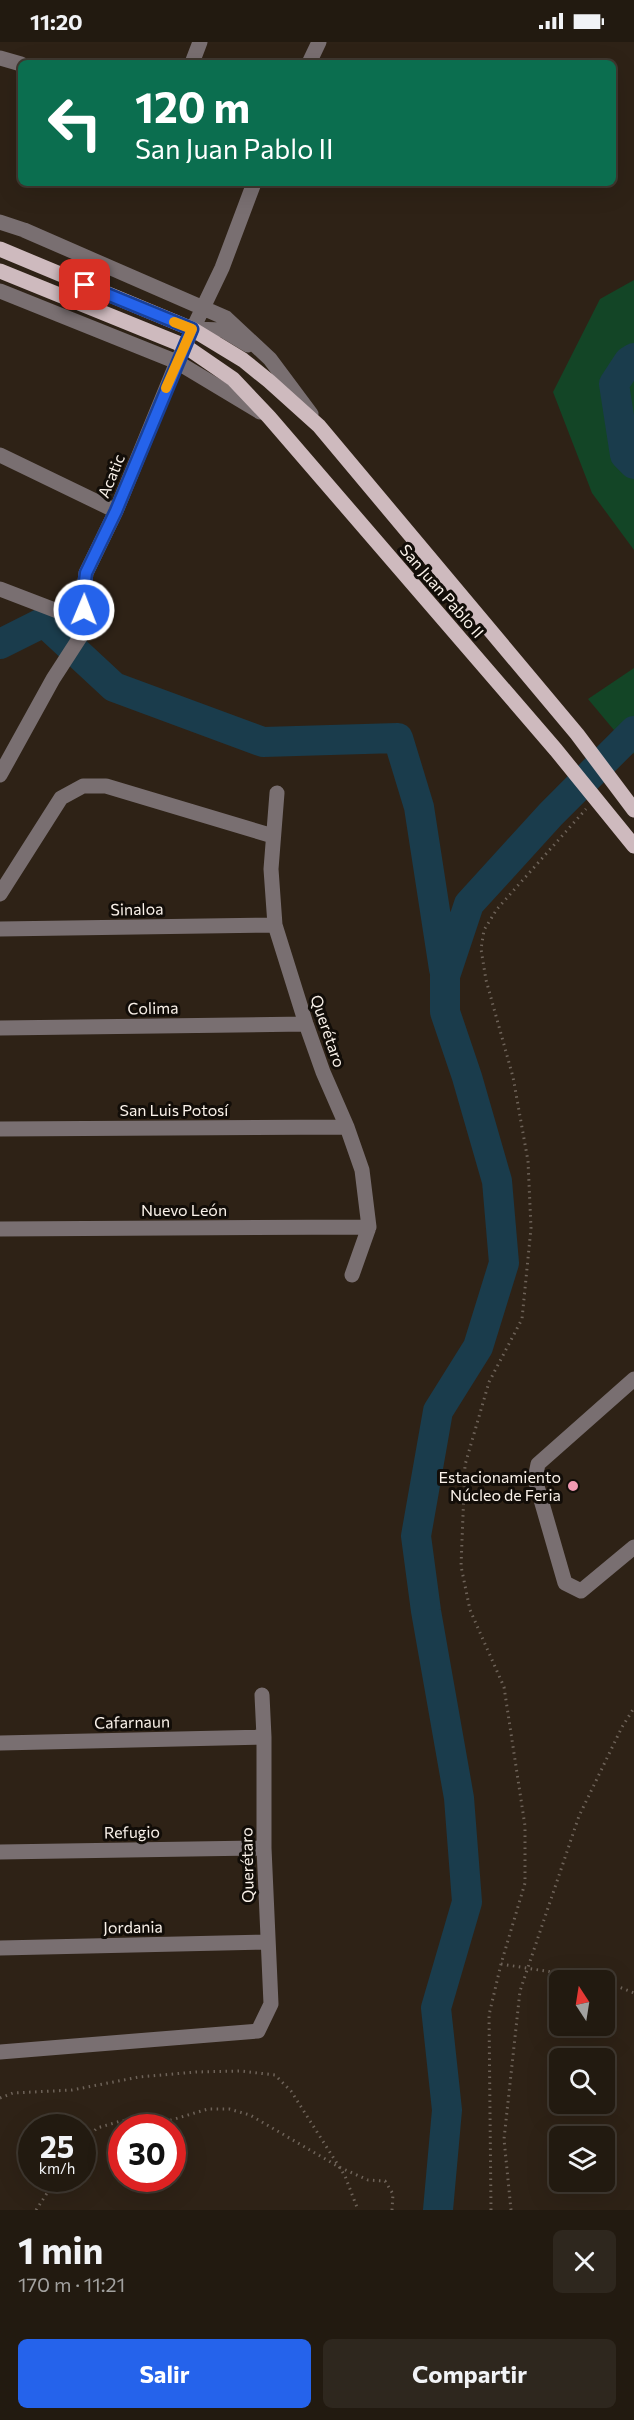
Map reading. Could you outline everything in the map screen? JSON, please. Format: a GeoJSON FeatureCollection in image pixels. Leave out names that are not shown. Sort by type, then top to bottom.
{"type":"FeatureCollection","features":[{"type":"Feature","properties":{"kind":"main road","name":"San Juan Pablo II"},"geometry":{"type":"LineString","coordinates":[[0,249],[192,329],[243,360],[319,426],[577,734],[634,810]]}},
{"type":"Feature","properties":{"kind":"main road","name":"San Juan Pablo II"},"geometry":{"type":"LineString","coordinates":[[0,271],[185,345],[233,379],[269,417],[556,750],[634,846]]}},
{"type":"Feature","properties":{"kind":"street"},"geometry":{"type":"LineString","coordinates":[[193,60],[200,42]]}},
{"type":"Feature","properties":{"kind":"street"},"geometry":{"type":"LineString","coordinates":[[310,60],[319,42]]}},
{"type":"Feature","properties":{"kind":"street"},"geometry":{"type":"LineString","coordinates":[[0,58],[18,63]]}},
{"type":"Feature","properties":{"kind":"street","name":"Acatic"},"geometry":{"type":"LineString","coordinates":[[86,625],[83,598],[86,573],[116,511],[177,362],[222,268],[253,186]]}},
{"type":"Feature","properties":{"kind":"street","name":"San Juan Pablo II"},"geometry":{"type":"LineString","coordinates":[[0,222],[24,230],[226,318],[270,359],[319,426]]}},
{"type":"Feature","properties":{"kind":"street","name":"San Juan Pablo II"},"geometry":{"type":"LineString","coordinates":[[0,291],[177,362],[269,417]]}},
{"type":"Feature","properties":{"kind":"street"},"geometry":{"type":"LineString","coordinates":[[192,329],[223,330],[249,346],[271,364],[293,388]]}},
{"type":"Feature","properties":{"kind":"street"},"geometry":{"type":"LineString","coordinates":[[0,455],[116,511]]}},
{"type":"Feature","properties":{"kind":"street"},"geometry":{"type":"LineString","coordinates":[[0,590],[86,625],[0,775]]}},
{"type":"Feature","properties":{"kind":"street"},"geometry":{"type":"LineString","coordinates":[[0,894],[61,798],[82,786],[106,786],[273,836]]}},
{"type":"Feature","properties":{"kind":"street","name":"Querétaro"},"geometry":{"type":"LineString","coordinates":[[277,793],[271,888],[275,925],[323,1072],[347,1127],[362,1170],[369,1227],[352,1275]]}},
{"type":"Feature","properties":{"kind":"street","name":"Sinaloa"},"geometry":{"type":"LineString","coordinates":[[0,929],[275,925]]}},
{"type":"Feature","properties":{"kind":"street","name":"Colima"},"geometry":{"type":"LineString","coordinates":[[0,1028],[306,1024]]}},
{"type":"Feature","properties":{"kind":"street","name":"San Luis Potosí"},"geometry":{"type":"LineString","coordinates":[[0,1129],[347,1127]]}},
{"type":"Feature","properties":{"kind":"street","name":"Nuevo León"},"geometry":{"type":"LineString","coordinates":[[0,1229],[369,1227]]}},
{"type":"Feature","properties":{"kind":"street"},"geometry":{"type":"LineString","coordinates":[[634,1379],[538,1464],[535,1479],[565,1583],[580,1591],[634,1547]]}},
{"type":"Feature","properties":{"kind":"street","name":"Querétaro"},"geometry":{"type":"LineString","coordinates":[[0,2052],[258,2031],[271,2004],[264,1848],[262,1695]]}},
{"type":"Feature","properties":{"kind":"street","name":"Cafarnaun"},"geometry":{"type":"LineString","coordinates":[[0,1743],[264,1737]]}},
{"type":"Feature","properties":{"kind":"street","name":"Refugio"},"geometry":{"type":"LineString","coordinates":[[0,1852],[264,1848]]}},
{"type":"Feature","properties":{"kind":"street","name":"Jordania"},"geometry":{"type":"LineString","coordinates":[[0,1948],[267,1942]]}},
{"type":"Feature","properties":{"kind":"path"},"geometry":{"type":"LineString","coordinates":[[491,2210],[489,2015],[501,1964],[525,1883],[525,1826],[504,1687],[470,1610],[461,1566],[465,1465],[489,1382],[522,1319],[531,1228],[525,1140],[513,1077],[486,980],[481,949],[484,930],[497,909],[592,793]]}},
{"type":"Feature","properties":{"kind":"path"},"geometry":{"type":"LineString","coordinates":[[511,2210],[504,2139],[520,1991],[579,1816],[622,1727],[634,1708]]}},
{"type":"Feature","properties":{"kind":"path"},"geometry":{"type":"LineString","coordinates":[[501,1964],[549,1971]]}},
{"type":"Feature","properties":{"kind":"path"},"geometry":{"type":"LineString","coordinates":[[615,1985],[634,1993]]}},
{"type":"Feature","properties":{"kind":"path"},"geometry":{"type":"LineString","coordinates":[[0,2098],[13,2093],[72,2090],[139,2078],[241,2071],[275,2075],[291,2091],[345,2176],[358,2210]]}},
{"type":"Feature","properties":{"kind":"path"},"geometry":{"type":"LineString","coordinates":[[96,2129],[121,2121],[146,2118],[168,2121],[208,2109],[230,2109],[250,2115],[339,2167],[368,2180],[385,2181],[393,2194],[392,2210]]}},
{"type":"Feature","properties":{"kind":"path"},"geometry":{"type":"LineString","coordinates":[[36,2210],[48,2192]]}},
{"type":"Feature","properties":{"kind":"green space"},"geometry":{"type":"Polygon","coordinates":[[[634,280],[634,550],[592,493],[553,392],[600,299],[634,280]]]}},
{"type":"Feature","properties":{"kind":"green space"},"geometry":{"type":"Polygon","coordinates":[[[634,668],[634,754],[588,699],[634,668]]]}},
{"type":"Feature","properties":{"kind":"waterway"},"geometry":{"type":"LineString","coordinates":[[634,358],[629,361],[614,384],[625,455],[634,464]]}},
{"type":"Feature","properties":{"kind":"waterway"},"geometry":{"type":"LineString","coordinates":[[0,644],[44,622],[114,687],[263,742],[398,738],[419,807],[444,969]]}},
{"type":"Feature","properties":{"kind":"waterway"},"geometry":{"type":"LineString","coordinates":[[438,2210],[447,2110],[436,2008],[467,1902],[459,1798],[426,1611],[416,1536],[438,1411],[478,1347],[504,1263],[497,1181],[467,1077],[445,1012],[445,976],[469,904],[551,814],[634,731]]}},
{"type":"Feature","properties":{"kind":"slow traffic"},"geometry":{"type":"LineString","coordinates":[[166,388],[192,329],[174,322]]}},
{"type":"Feature","properties":{"kind":"place","name":"Estacionamiento Núcleo de Feria"},"geometry":{"type":"Point","coordinates":[573,1486]}},
{"type":"Feature","properties":{"kind":"route"},"geometry":{"type":"LineString","coordinates":[[84,610],[86,573],[116,511],[192,329],[85,285]]}}]}
